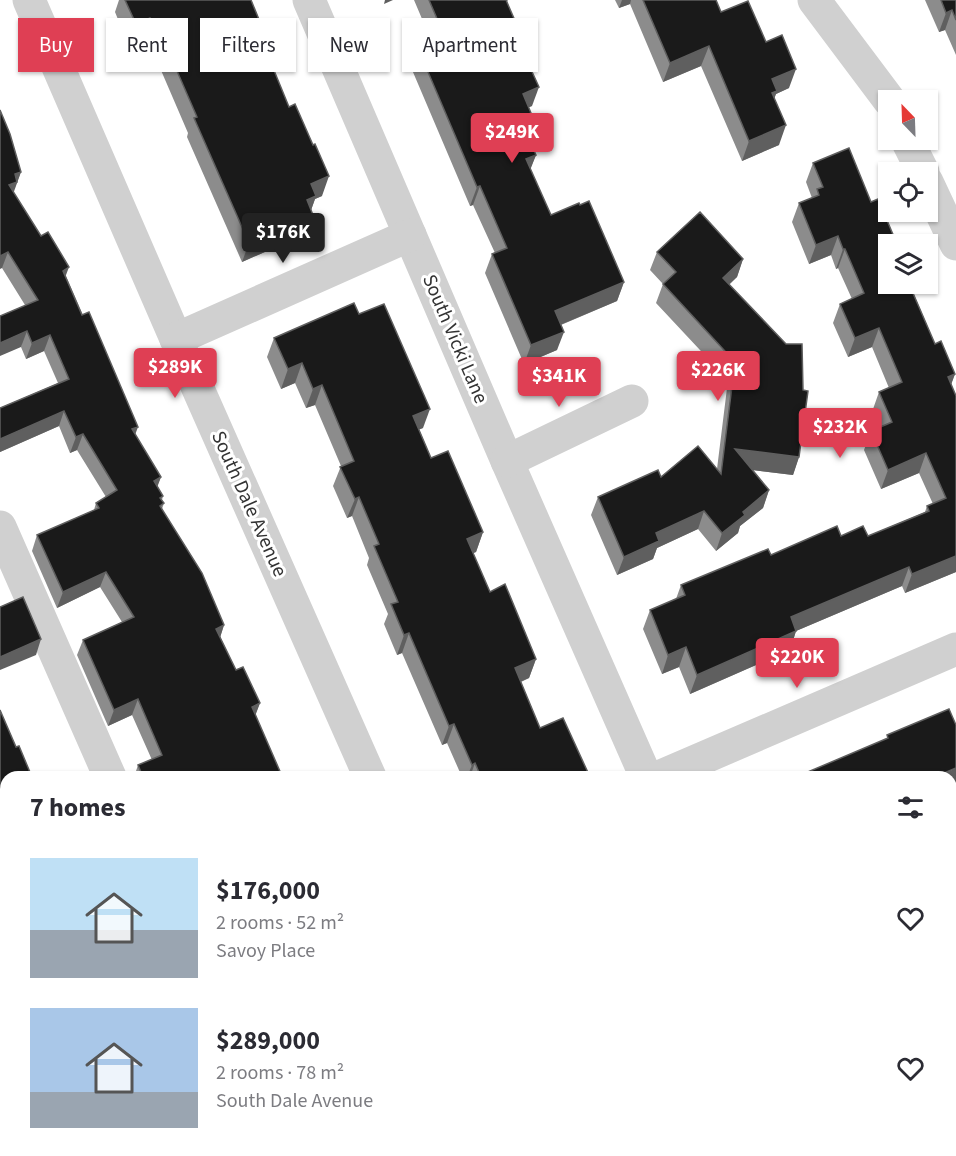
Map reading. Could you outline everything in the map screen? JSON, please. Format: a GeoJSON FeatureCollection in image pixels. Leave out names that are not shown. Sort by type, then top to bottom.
{"type":"FeatureCollection","features":[{"type":"Feature","properties":{"kind":"street","name":"South Dale Avenue"},"geometry":{"type":"LineString","coordinates":[[29,0],[367,771]]}},
{"type":"Feature","properties":{"kind":"street","name":"South Vicki Lane"},"geometry":{"type":"LineString","coordinates":[[309,0],[643,771]]}},
{"type":"Feature","properties":{"kind":"street"},"geometry":{"type":"LineString","coordinates":[[814,0],[882,90]]}},
{"type":"Feature","properties":{"kind":"street"},"geometry":{"type":"LineString","coordinates":[[938,206],[956,244]]}},
{"type":"Feature","properties":{"kind":"street"},"geometry":{"type":"LineString","coordinates":[[176,339],[410,235]]}},
{"type":"Feature","properties":{"kind":"street"},"geometry":{"type":"LineString","coordinates":[[507,461],[632,402]]}},
{"type":"Feature","properties":{"kind":"street"},"geometry":{"type":"LineString","coordinates":[[0,527],[107,771]]}},
{"type":"Feature","properties":{"kind":"street"},"geometry":{"type":"LineString","coordinates":[[673,771],[956,649]]}},
{"type":"Feature","properties":{"kind":"building"},"geometry":{"type":"Polygon","coordinates":[[[125,0],[251,0],[258,18],[200,18],[200,72],[275,72],[289,107],[295,104],[329,176],[311,184],[316,196],[307,200],[313,215],[249,243],[194,118],[197,117],[177,72],[188,72],[188,18],[133,18],[125,0]]]}},
{"type":"Feature","properties":{"kind":"building"},"geometry":{"type":"Polygon","coordinates":[[[429,0],[506,0],[514,18],[437,18],[429,0]]]}},
{"type":"Feature","properties":{"kind":"building"},"geometry":{"type":"Polygon","coordinates":[[[643,0],[716,0],[721,12],[748,1],[766,42],[782,35],[796,69],[772,79],[777,91],[772,93],[786,125],[749,141],[709,46],[670,63],[643,0]]]}},
{"type":"Feature","properties":{"kind":"building"},"geometry":{"type":"Polygon","coordinates":[[[941,0],[956,0],[956,20],[952,10],[946,13],[941,0]]]}},
{"type":"Feature","properties":{"kind":"building"},"geometry":{"type":"Polygon","coordinates":[[[428,72],[532,72],[539,87],[523,94],[531,113],[519,118],[536,155],[526,159],[551,215],[589,201],[624,282],[555,311],[564,332],[531,345],[492,254],[507,248],[480,186],[477,187],[428,72]]]}},
{"type":"Feature","properties":{"kind":"building"},"geometry":{"type":"Polygon","coordinates":[[[0,110],[21,172],[15,174],[17,182],[9,185],[41,236],[48,232],[69,267],[63,271],[82,315],[89,312],[138,427],[132,429],[161,477],[154,481],[163,496],[160,498],[164,503],[160,506],[202,573],[224,625],[216,629],[236,670],[243,667],[260,703],[252,707],[280,771],[140,771],[138,765],[162,755],[138,699],[114,710],[83,640],[134,617],[106,572],[63,592],[37,535],[99,508],[96,503],[117,490],[83,434],[76,437],[64,411],[0,439],[0,408],[69,379],[50,335],[32,343],[27,331],[0,343],[0,316],[38,300],[8,252],[0,256],[0,110]]]}},
{"type":"Feature","properties":{"kind":"building"},"geometry":{"type":"Polygon","coordinates":[[[849,148],[871,202],[878,199],[878,222],[888,222],[893,234],[878,234],[878,294],[913,294],[935,344],[941,341],[955,374],[948,377],[956,396],[956,556],[912,574],[909,567],[791,617],[796,631],[697,675],[686,647],[668,655],[650,610],[685,595],[681,585],[768,549],[771,555],[837,526],[841,536],[863,526],[868,536],[929,511],[927,506],[946,498],[926,453],[888,470],[871,431],[892,422],[879,392],[902,382],[879,328],[855,338],[840,304],[864,293],[838,236],[816,245],[799,203],[819,195],[817,189],[823,187],[813,163],[849,148]]]}},
{"type":"Feature","properties":{"kind":"building"},"geometry":{"type":"Polygon","coordinates":[[[700,212],[743,259],[723,278],[786,344],[802,344],[803,390],[808,391],[799,457],[735,449],[769,490],[743,512],[745,515],[722,533],[704,511],[656,533],[659,541],[624,557],[598,497],[658,470],[661,477],[698,446],[721,474],[735,362],[663,284],[676,272],[657,252],[700,212]]]}},
{"type":"Feature","properties":{"kind":"building"},"geometry":{"type":"Polygon","coordinates":[[[354,303],[359,314],[384,304],[430,409],[413,416],[431,458],[448,451],[483,532],[467,539],[490,592],[505,584],[536,659],[515,668],[540,728],[563,718],[587,771],[478,771],[475,763],[472,765],[454,724],[449,726],[409,633],[404,635],[391,604],[398,602],[374,546],[379,544],[359,497],[355,499],[340,467],[354,461],[322,385],[313,389],[302,363],[288,369],[274,338],[354,303]]]}},
{"type":"Feature","properties":{"kind":"building"},"geometry":{"type":"Polygon","coordinates":[[[23,597],[41,639],[0,657],[0,607],[23,597]]]}},
{"type":"Feature","properties":{"kind":"building"},"geometry":{"type":"Polygon","coordinates":[[[949,709],[956,725],[956,768],[949,771],[810,771],[888,738],[887,735],[949,709]]]}},
{"type":"Feature","properties":{"kind":"building"},"geometry":{"type":"Polygon","coordinates":[[[0,710],[29,771],[0,771],[0,710]]]}}]}
